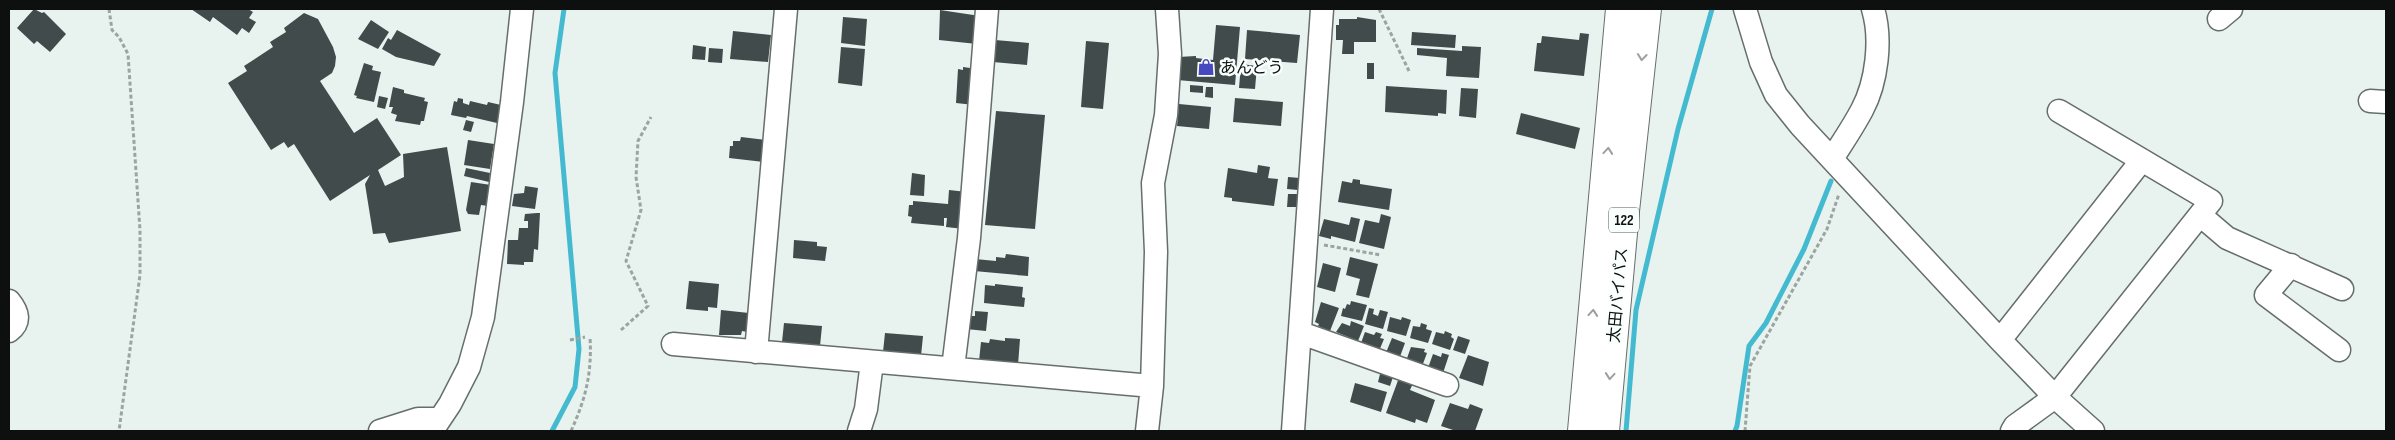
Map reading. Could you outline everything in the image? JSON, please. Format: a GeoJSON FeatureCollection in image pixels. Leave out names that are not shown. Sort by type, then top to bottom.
{"type":"FeatureCollection","features":[{"type":"Feature","properties":{"kind":"highway","name":"太田バイパス"},"geometry":{"type":"LineString","coordinates":[[1582,431],[1620,9]]}},
{"type":"Feature","properties":{"kind":"highway","name":"太田バイパス"},"geometry":{"type":"LineString","coordinates":[[1605,431],[1625,211],[1647,9]]}},
{"type":"Feature","properties":{"kind":"street"},"geometry":{"type":"LineString","coordinates":[[380,431],[418,418],[436,425],[468,367],[483,317],[512,102],[522,9]]}},
{"type":"Feature","properties":{"kind":"street"},"geometry":{"type":"LineString","coordinates":[[756,352],[786,9]]}},
{"type":"Feature","properties":{"kind":"street"},"geometry":{"type":"LineString","coordinates":[[953,368],[968,238],[987,9]]}},
{"type":"Feature","properties":{"kind":"street"},"geometry":{"type":"LineString","coordinates":[[1147,431],[1152,386],[1156,252],[1153,183],[1166,106],[1170,54],[1167,9]]}},
{"type":"Feature","properties":{"kind":"street"},"geometry":{"type":"LineString","coordinates":[[1293,431],[1322,9]]}},
{"type":"Feature","properties":{"kind":"street"},"geometry":{"type":"LineString","coordinates":[[1745,9],[1761,62],[1776,95],[1800,125],[2000,340],[2055,397],[2093,431]]}},
{"type":"Feature","properties":{"kind":"street"},"geometry":{"type":"LineString","coordinates":[[1839,166],[1866,102],[1878,52],[1876,20],[1873,9]]}},
{"type":"Feature","properties":{"kind":"street"},"geometry":{"type":"LineString","coordinates":[[2012,431],[2015,426],[2055,397],[2211,201],[2059,111]]}},
{"type":"Feature","properties":{"kind":"street"},"geometry":{"type":"LineString","coordinates":[[2000,340],[2142,160]]}},
{"type":"Feature","properties":{"kind":"street"},"geometry":{"type":"LineString","coordinates":[[2200,215],[2227,238],[2342,289]]}},
{"type":"Feature","properties":{"kind":"street"},"geometry":{"type":"LineString","coordinates":[[2291,265],[2266,295],[2340,350]]}},
{"type":"Feature","properties":{"kind":"street"},"geometry":{"type":"LineString","coordinates":[[9,300],[17,314],[16,326],[9,332]]}},
{"type":"Feature","properties":{"kind":"street"},"geometry":{"type":"LineString","coordinates":[[1301,332],[1447,385]]}},
{"type":"Feature","properties":{"kind":"street"},"geometry":{"type":"LineString","coordinates":[[673,344],[1152,386]]}},
{"type":"Feature","properties":{"kind":"street"},"geometry":{"type":"LineString","coordinates":[[859,431],[866,409],[872,362]]}},
{"type":"Feature","properties":{"kind":"path"},"geometry":{"type":"LineString","coordinates":[[109,9],[112,30],[120,37],[128,54],[140,230],[140,275],[118,431]]}},
{"type":"Feature","properties":{"kind":"path"},"geometry":{"type":"LineString","coordinates":[[1379,9],[1409,71]]}},
{"type":"Feature","properties":{"kind":"path"},"geometry":{"type":"LineString","coordinates":[[621,330],[648,306],[626,261],[641,210],[636,177],[638,141],[651,117]]}},
{"type":"Feature","properties":{"kind":"path"},"geometry":{"type":"LineString","coordinates":[[1745,431],[1750,366],[1827,229],[1839,166]]}},
{"type":"Feature","properties":{"kind":"path"},"geometry":{"type":"LineString","coordinates":[[1307,242],[1381,256]]}},
{"type":"Feature","properties":{"kind":"path"},"geometry":{"type":"LineString","coordinates":[[571,431],[586,393],[591,359],[590,337]]}},
{"type":"Feature","properties":{"kind":"path"},"geometry":{"type":"LineString","coordinates":[[570,340],[585,338]]}},
{"type":"Feature","properties":{"kind":"building"},"geometry":{"type":"Polygon","coordinates":[[[34,9],[42,13],[44,12],[66,34],[50,52],[37,41],[34,44],[17,28],[34,9]]]}},
{"type":"Feature","properties":{"kind":"building"},"geometry":{"type":"Polygon","coordinates":[[[191,9],[248,9],[253,12],[249,18],[256,22],[249,33],[242,28],[237,35],[213,17],[210,22],[191,9]]]}},
{"type":"Feature","properties":{"kind":"building"},"geometry":{"type":"Polygon","coordinates":[[[940,10],[980,16],[977,44],[939,40],[940,10]]]}},
{"type":"Feature","properties":{"kind":"building"},"geometry":{"type":"Polygon","coordinates":[[[304,13],[318,19],[333,47],[336,57],[335,66],[332,73],[320,81],[354,133],[377,118],[401,155],[378,170],[385,186],[404,177],[403,154],[447,147],[461,231],[389,243],[385,233],[373,234],[365,184],[370,175],[330,201],[294,144],[288,148],[284,142],[271,150],[228,83],[247,71],[244,66],[273,47],[270,42],[286,32],[284,28],[304,13]]]}},
{"type":"Feature","properties":{"kind":"building"},"geometry":{"type":"Polygon","coordinates":[[[843,17],[867,19],[865,46],[841,43],[843,17]]]}},
{"type":"Feature","properties":{"kind":"building"},"geometry":{"type":"Polygon","coordinates":[[[1357,17],[1376,20],[1376,42],[1354,42],[1354,54],[1342,54],[1343,40],[1336,40],[1336,25],[1339,25],[1339,19],[1357,19],[1357,17]]]}},
{"type":"Feature","properties":{"kind":"building"},"geometry":{"type":"Polygon","coordinates":[[[371,20],[389,32],[378,49],[358,39],[371,20]]]}},
{"type":"Feature","properties":{"kind":"building"},"geometry":{"type":"Polygon","coordinates":[[[1216,25],[1240,27],[1235,85],[1177,80],[1178,57],[1196,56],[1196,58],[1213,60],[1216,25]]]}},
{"type":"Feature","properties":{"kind":"building"},"geometry":{"type":"Polygon","coordinates":[[[397,30],[441,54],[434,66],[396,57],[382,49],[388,38],[391,40],[397,30]]]}},
{"type":"Feature","properties":{"kind":"building"},"geometry":{"type":"Polygon","coordinates":[[[1247,30],[1300,35],[1297,63],[1245,59],[1247,30]]]}},
{"type":"Feature","properties":{"kind":"building"},"geometry":{"type":"Polygon","coordinates":[[[733,31],[771,35],[768,62],[730,59],[733,31]]]}},
{"type":"Feature","properties":{"kind":"building"},"geometry":{"type":"Polygon","coordinates":[[[1412,32],[1456,35],[1455,48],[1411,45],[1412,32]]]}},
{"type":"Feature","properties":{"kind":"building"},"geometry":{"type":"Polygon","coordinates":[[[1580,33],[1589,34],[1584,76],[1534,71],[1537,43],[1541,43],[1542,36],[1579,40],[1580,33]]]}},
{"type":"Feature","properties":{"kind":"building"},"geometry":{"type":"Polygon","coordinates":[[[995,40],[1029,43],[1027,65],[993,62],[995,40]]]}},
{"type":"Feature","properties":{"kind":"building"},"geometry":{"type":"Polygon","coordinates":[[[1086,41],[1109,43],[1103,109],[1081,107],[1086,41]]]}},
{"type":"Feature","properties":{"kind":"building"},"geometry":{"type":"Polygon","coordinates":[[[693,45],[706,47],[705,60],[692,59],[693,45]]]}},
{"type":"Feature","properties":{"kind":"building"},"geometry":{"type":"Polygon","coordinates":[[[1462,46],[1481,47],[1479,78],[1446,76],[1447,58],[1417,55],[1417,48],[1462,51],[1462,46]]]}},
{"type":"Feature","properties":{"kind":"building"},"geometry":{"type":"Polygon","coordinates":[[[841,47],[865,49],[862,86],[838,83],[841,47]]]}},
{"type":"Feature","properties":{"kind":"building"},"geometry":{"type":"Polygon","coordinates":[[[709,48],[723,49],[722,63],[708,62],[709,48]]]}},
{"type":"Feature","properties":{"kind":"building"},"geometry":{"type":"Polygon","coordinates":[[[364,63],[373,66],[372,70],[381,72],[374,102],[356,98],[357,96],[354,95],[364,63]]]}},
{"type":"Feature","properties":{"kind":"building"},"geometry":{"type":"Polygon","coordinates":[[[1367,63],[1374,63],[1374,79],[1367,79],[1367,63]]]}},
{"type":"Feature","properties":{"kind":"building"},"geometry":{"type":"Polygon","coordinates":[[[1241,64],[1257,66],[1255,89],[1239,88],[1241,64]]]}},
{"type":"Feature","properties":{"kind":"building"},"geometry":{"type":"Polygon","coordinates":[[[963,67],[970,68],[970,72],[976,73],[974,105],[956,103],[958,69],[963,70],[963,67]]]}},
{"type":"Feature","properties":{"kind":"building"},"geometry":{"type":"Polygon","coordinates":[[[1190,85],[1203,86],[1203,93],[1190,92],[1190,85]]]}},
{"type":"Feature","properties":{"kind":"building"},"geometry":{"type":"Polygon","coordinates":[[[1386,86],[1447,90],[1446,114],[1438,113],[1438,116],[1385,112],[1386,86]]]}},
{"type":"Feature","properties":{"kind":"building"},"geometry":{"type":"Polygon","coordinates":[[[393,87],[404,90],[404,93],[425,98],[424,101],[428,102],[424,121],[421,121],[420,125],[395,121],[397,115],[391,113],[393,107],[389,107],[393,87]]]}},
{"type":"Feature","properties":{"kind":"building"},"geometry":{"type":"Polygon","coordinates":[[[1206,87],[1213,87],[1213,98],[1205,97],[1206,87]]]}},
{"type":"Feature","properties":{"kind":"building"},"geometry":{"type":"Polygon","coordinates":[[[1461,88],[1478,89],[1476,118],[1459,116],[1461,88]]]}},
{"type":"Feature","properties":{"kind":"building"},"geometry":{"type":"Polygon","coordinates":[[[379,96],[388,98],[385,109],[377,107],[379,96]]]}},
{"type":"Feature","properties":{"kind":"building"},"geometry":{"type":"Polygon","coordinates":[[[458,98],[463,99],[463,103],[469,105],[470,101],[487,105],[488,102],[501,105],[497,123],[467,116],[466,118],[451,115],[454,101],[457,102],[458,98]]]}},
{"type":"Feature","properties":{"kind":"building"},"geometry":{"type":"Polygon","coordinates":[[[1235,98],[1283,102],[1281,126],[1233,122],[1235,98]]]}},
{"type":"Feature","properties":{"kind":"building"},"geometry":{"type":"Polygon","coordinates":[[[1179,104],[1211,107],[1209,129],[1177,126],[1179,104]]]}},
{"type":"Feature","properties":{"kind":"building"},"geometry":{"type":"Polygon","coordinates":[[[996,111],[1045,115],[1035,229],[985,225],[996,111]]]}},
{"type":"Feature","properties":{"kind":"building"},"geometry":{"type":"Polygon","coordinates":[[[1521,113],[1580,128],[1575,149],[1516,134],[1521,113]]]}},
{"type":"Feature","properties":{"kind":"building"},"geometry":{"type":"Polygon","coordinates":[[[466,120],[474,122],[471,132],[463,130],[466,120]]]}},
{"type":"Feature","properties":{"kind":"building"},"geometry":{"type":"Polygon","coordinates":[[[741,137],[766,140],[764,162],[729,158],[730,146],[733,146],[733,141],[740,141],[741,137]]]}},
{"type":"Feature","properties":{"kind":"building"},"geometry":{"type":"Polygon","coordinates":[[[468,140],[494,144],[490,169],[464,165],[468,140]]]}},
{"type":"Feature","properties":{"kind":"building"},"geometry":{"type":"Polygon","coordinates":[[[1258,165],[1270,167],[1268,178],[1278,179],[1274,206],[1232,201],[1232,198],[1224,197],[1228,168],[1257,173],[1258,165]]]}},
{"type":"Feature","properties":{"kind":"building"},"geometry":{"type":"Polygon","coordinates":[[[466,168],[490,173],[489,182],[464,176],[466,168]]]}},
{"type":"Feature","properties":{"kind":"building"},"geometry":{"type":"Polygon","coordinates":[[[912,173],[925,175],[924,196],[910,195],[912,173]]]}},
{"type":"Feature","properties":{"kind":"building"},"geometry":{"type":"Polygon","coordinates":[[[1288,177],[1300,178],[1298,190],[1287,189],[1288,177]]]}},
{"type":"Feature","properties":{"kind":"building"},"geometry":{"type":"Polygon","coordinates":[[[1353,179],[1360,180],[1360,184],[1392,189],[1389,210],[1338,202],[1342,181],[1352,183],[1353,179]]]}},
{"type":"Feature","properties":{"kind":"building"},"geometry":{"type":"Polygon","coordinates":[[[471,182],[491,185],[488,206],[481,205],[479,215],[468,214],[466,210],[471,182]]]}},
{"type":"Feature","properties":{"kind":"building"},"geometry":{"type":"Polygon","coordinates":[[[525,186],[538,188],[535,209],[512,206],[514,194],[524,193],[525,186]]]}},
{"type":"Feature","properties":{"kind":"building"},"geometry":{"type":"Polygon","coordinates":[[[949,190],[967,192],[964,229],[946,227],[947,218],[944,218],[944,226],[911,223],[912,217],[908,216],[909,205],[913,205],[913,201],[948,204],[949,190]]]}},
{"type":"Feature","properties":{"kind":"building"},"geometry":{"type":"Polygon","coordinates":[[[1288,194],[1297,194],[1297,207],[1287,207],[1288,194]]]}},
{"type":"Feature","properties":{"kind":"building"},"geometry":{"type":"Polygon","coordinates":[[[540,213],[538,250],[534,249],[533,262],[524,262],[524,265],[507,264],[508,240],[518,240],[519,228],[528,228],[528,221],[524,221],[525,214],[540,213]]]}},
{"type":"Feature","properties":{"kind":"building"},"geometry":{"type":"Polygon","coordinates":[[[1381,214],[1391,217],[1384,249],[1359,243],[1365,220],[1379,223],[1381,214]]]}},
{"type":"Feature","properties":{"kind":"building"},"geometry":{"type":"Polygon","coordinates":[[[1351,217],[1360,219],[1355,242],[1331,236],[1331,239],[1319,236],[1324,219],[1349,225],[1351,217]]]}},
{"type":"Feature","properties":{"kind":"building"},"geometry":{"type":"Polygon","coordinates":[[[794,240],[817,242],[817,246],[827,247],[825,261],[793,258],[794,240]]]}},
{"type":"Feature","properties":{"kind":"building"},"geometry":{"type":"Polygon","coordinates":[[[1006,254],[1029,257],[1028,276],[974,271],[975,259],[996,261],[996,257],[1005,258],[1006,254]]]}},
{"type":"Feature","properties":{"kind":"building"},"geometry":{"type":"Polygon","coordinates":[[[1350,257],[1378,264],[1369,298],[1356,295],[1360,279],[1346,275],[1350,257]]]}},
{"type":"Feature","properties":{"kind":"building"},"geometry":{"type":"Polygon","coordinates":[[[1323,263],[1341,268],[1335,292],[1317,287],[1323,263]]]}},
{"type":"Feature","properties":{"kind":"building"},"geometry":{"type":"Polygon","coordinates":[[[689,281],[719,284],[717,308],[708,307],[708,311],[686,309],[689,281]]]}},
{"type":"Feature","properties":{"kind":"building"},"geometry":{"type":"Polygon","coordinates":[[[995,284],[1023,287],[1024,307],[984,303],[985,285],[995,286],[995,284]]]}},
{"type":"Feature","properties":{"kind":"building"},"geometry":{"type":"Polygon","coordinates":[[[1351,301],[1367,305],[1362,321],[1341,316],[1343,308],[1345,309],[1347,304],[1350,305],[1351,301]]]}},
{"type":"Feature","properties":{"kind":"building"},"geometry":{"type":"Polygon","coordinates":[[[1321,302],[1339,308],[1330,331],[1318,326],[1319,324],[1315,322],[1321,302]]]}},
{"type":"Feature","properties":{"kind":"building"},"geometry":{"type":"Polygon","coordinates":[[[1369,308],[1374,309],[1373,314],[1378,316],[1380,310],[1388,312],[1383,329],[1365,324],[1369,308]]]}},
{"type":"Feature","properties":{"kind":"building"},"geometry":{"type":"Polygon","coordinates":[[[721,310],[749,313],[747,332],[742,331],[741,335],[719,335],[721,310]]]}},
{"type":"Feature","properties":{"kind":"building"},"geometry":{"type":"Polygon","coordinates":[[[975,311],[988,312],[986,331],[966,329],[967,316],[975,316],[975,311]]]}},
{"type":"Feature","properties":{"kind":"building"},"geometry":{"type":"Polygon","coordinates":[[[1390,317],[1401,320],[1402,317],[1411,320],[1406,336],[1387,331],[1390,317]]]}},
{"type":"Feature","properties":{"kind":"building"},"geometry":{"type":"Polygon","coordinates":[[[1351,321],[1364,326],[1358,341],[1336,332],[1342,323],[1350,326],[1351,321]]]}},
{"type":"Feature","properties":{"kind":"building"},"geometry":{"type":"Polygon","coordinates":[[[784,323],[822,326],[820,346],[782,342],[784,323]]]}},
{"type":"Feature","properties":{"kind":"building"},"geometry":{"type":"Polygon","coordinates":[[[1421,323],[1427,325],[1426,329],[1432,331],[1428,343],[1410,338],[1413,326],[1420,327],[1421,323]]]}},
{"type":"Feature","properties":{"kind":"building"},"geometry":{"type":"Polygon","coordinates":[[[1445,331],[1452,334],[1451,337],[1454,339],[1450,350],[1432,344],[1436,332],[1444,334],[1445,331]]]}},
{"type":"Feature","properties":{"kind":"building"},"geometry":{"type":"Polygon","coordinates":[[[1365,332],[1374,335],[1376,332],[1382,334],[1380,338],[1384,339],[1379,351],[1361,343],[1365,332]]]}},
{"type":"Feature","properties":{"kind":"building"},"geometry":{"type":"Polygon","coordinates":[[[885,333],[923,336],[921,356],[883,352],[885,333]]]}},
{"type":"Feature","properties":{"kind":"building"},"geometry":{"type":"Polygon","coordinates":[[[1458,336],[1470,340],[1465,354],[1453,350],[1458,336]]]}},
{"type":"Feature","properties":{"kind":"building"},"geometry":{"type":"Polygon","coordinates":[[[1005,338],[1020,339],[1018,365],[979,361],[981,342],[989,343],[990,339],[1005,341],[1005,338]]]}},
{"type":"Feature","properties":{"kind":"building"},"geometry":{"type":"Polygon","coordinates":[[[1392,338],[1405,343],[1398,362],[1385,355],[1392,338]]]}},
{"type":"Feature","properties":{"kind":"building"},"geometry":{"type":"Polygon","coordinates":[[[1411,347],[1425,349],[1424,352],[1427,353],[1421,369],[1406,361],[1411,347]]]}},
{"type":"Feature","properties":{"kind":"building"},"geometry":{"type":"Polygon","coordinates":[[[1442,353],[1449,355],[1442,376],[1428,368],[1433,354],[1441,357],[1442,353]]]}},
{"type":"Feature","properties":{"kind":"building"},"geometry":{"type":"Polygon","coordinates":[[[1468,355],[1489,362],[1483,386],[1459,378],[1468,355]]]}},
{"type":"Feature","properties":{"kind":"building"},"geometry":{"type":"Polygon","coordinates":[[[1381,370],[1394,374],[1390,386],[1378,382],[1381,370]]]}},
{"type":"Feature","properties":{"kind":"building"},"geometry":{"type":"Polygon","coordinates":[[[1400,375],[1414,381],[1410,390],[1435,400],[1427,423],[1416,419],[1415,423],[1386,413],[1400,375]]]}},
{"type":"Feature","properties":{"kind":"building"},"geometry":{"type":"Polygon","coordinates":[[[1355,383],[1387,392],[1381,412],[1350,402],[1355,383]]]}},
{"type":"Feature","properties":{"kind":"building"},"geometry":{"type":"Polygon","coordinates":[[[1450,403],[1468,409],[1470,404],[1483,409],[1475,431],[1456,431],[1441,426],[1450,403]]]}},
{"type":"Feature","properties":{"kind":"waterway"},"geometry":{"type":"LineString","coordinates":[[552,431],[575,387],[579,349],[555,73],[564,9]]}},
{"type":"Feature","properties":{"kind":"waterway"},"geometry":{"type":"LineString","coordinates":[[1626,431],[1636,310],[1678,129],[1712,9]]}},
{"type":"Feature","properties":{"kind":"waterway"},"geometry":{"type":"LineString","coordinates":[[1735,431],[1749,346],[1766,323],[1804,249],[1831,181]]}},
{"type":"Feature","properties":{"kind":"place","name":"あんどう"},"geometry":{"type":"Point","coordinates":[1206,67]}}]}
